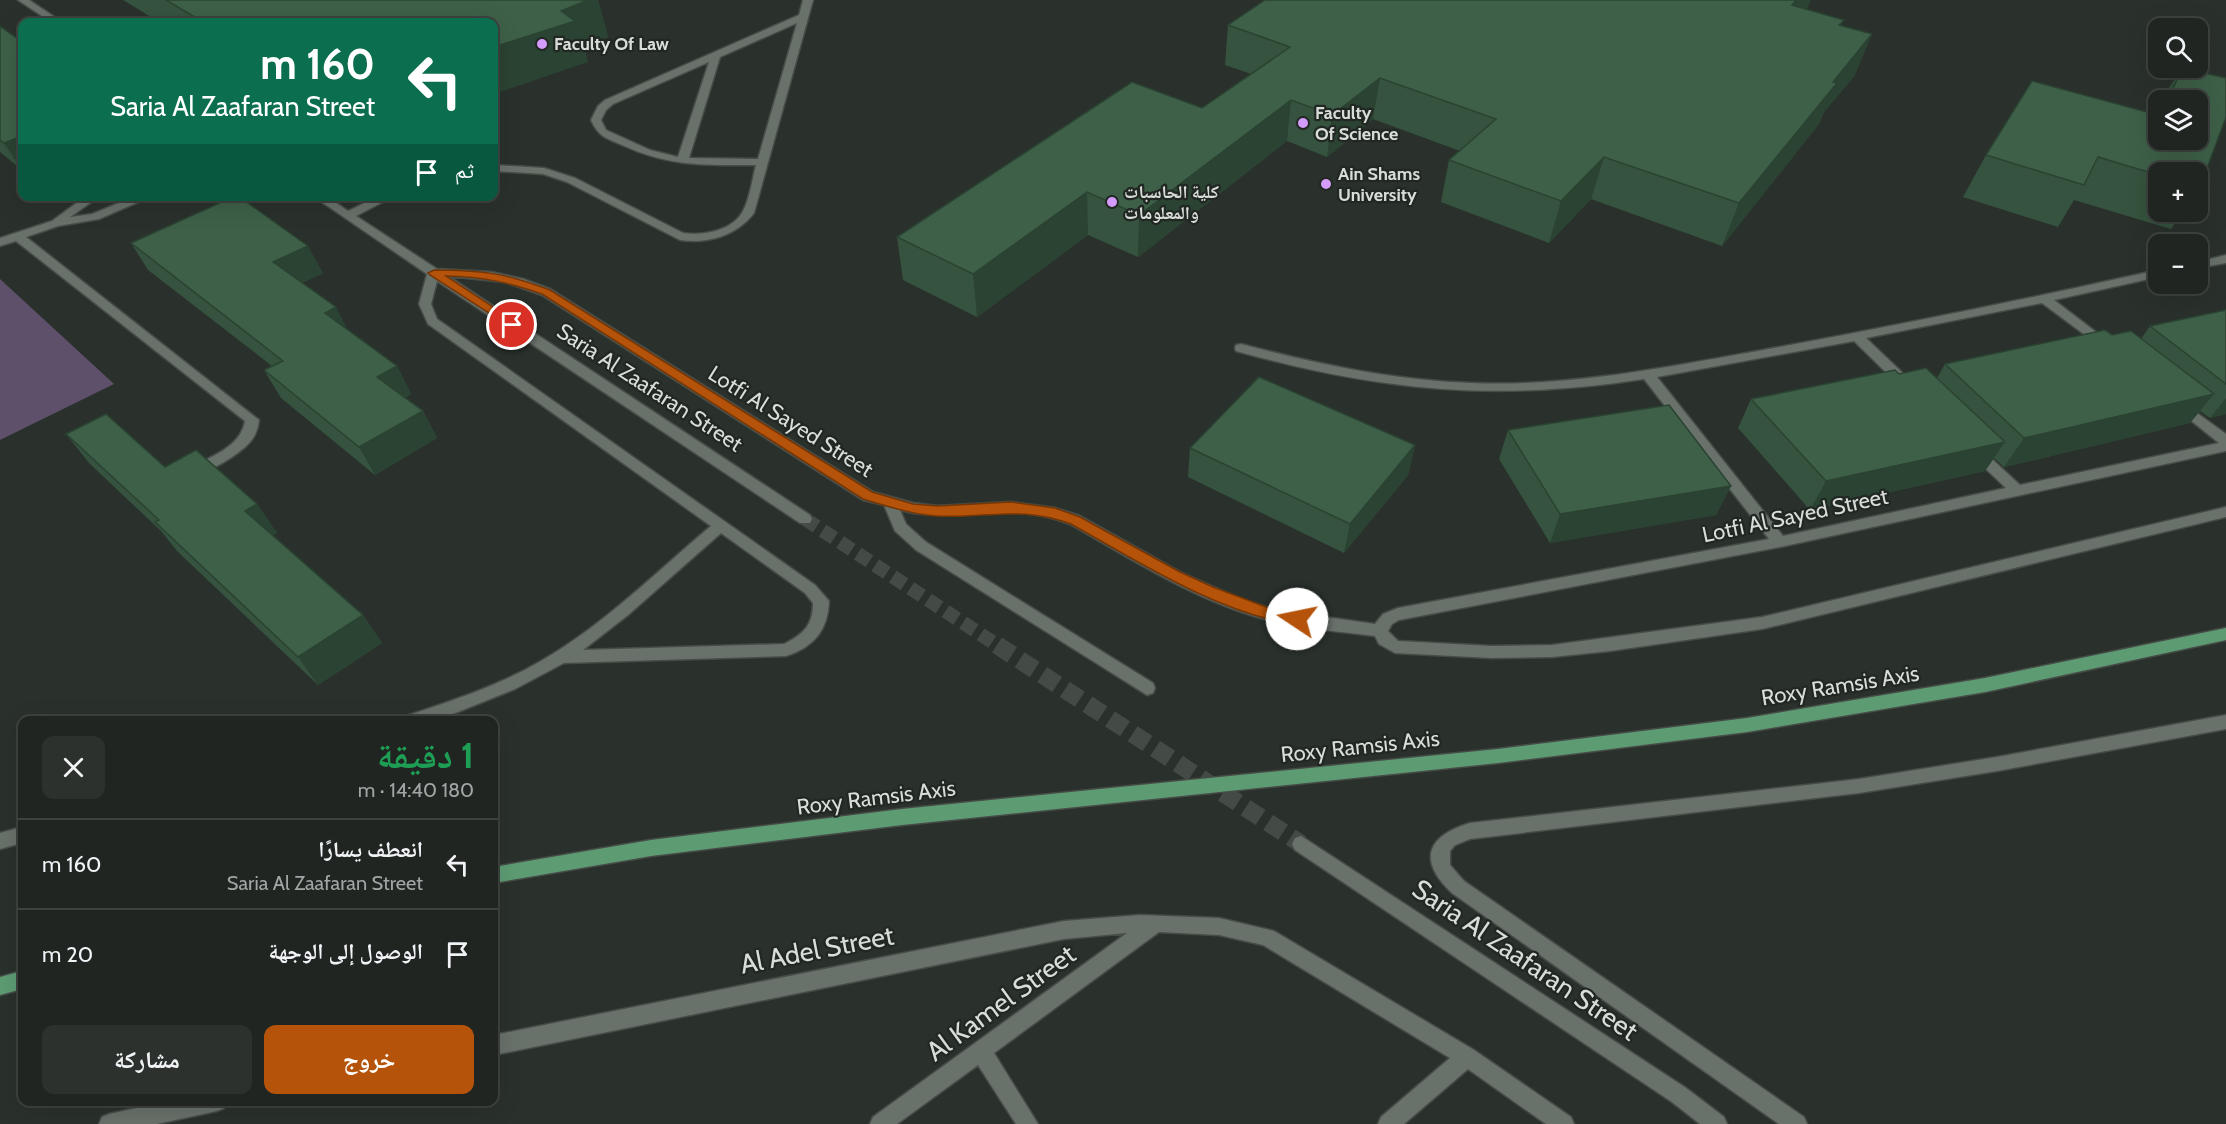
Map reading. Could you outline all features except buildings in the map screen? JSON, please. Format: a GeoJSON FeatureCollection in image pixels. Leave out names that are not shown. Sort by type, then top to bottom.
{"type":"FeatureCollection","features":[{"type":"Feature","properties":{"kind":"main road","name":"Roxy Ramsis Axis"},"geometry":{"type":"LineString","coordinates":[[498,874],[651,848],[902,817],[1498,756],[1747,725],[1985,685],[2226,634]]}},
{"type":"Feature","properties":{"kind":"main road"},"geometry":{"type":"LineString","coordinates":[[0,986],[18,981]]}},
{"type":"Feature","properties":{"kind":"street"},"geometry":{"type":"LineString","coordinates":[[23,0],[51,18]]}},
{"type":"Feature","properties":{"kind":"street"},"geometry":{"type":"LineString","coordinates":[[498,168],[544,171],[571,180],[680,236],[692,238],[722,233],[743,220],[748,213],[808,0]]}},
{"type":"Feature","properties":{"kind":"street"},"geometry":{"type":"LineString","coordinates":[[762,162],[682,161],[646,152],[602,132],[596,120],[598,114],[609,102],[803,17]]}},
{"type":"Feature","properties":{"kind":"street"},"geometry":{"type":"LineString","coordinates":[[682,161],[716,55]]}},
{"type":"Feature","properties":{"kind":"street"},"geometry":{"type":"LineString","coordinates":[[56,223],[86,201]]}},
{"type":"Feature","properties":{"kind":"street"},"geometry":{"type":"LineString","coordinates":[[0,242],[56,223],[95,217],[135,201]]}},
{"type":"Feature","properties":{"kind":"street","name":"Saria Al Zaafaran Street"},"geometry":{"type":"LineString","coordinates":[[325,201],[805,519]]}},
{"type":"Feature","properties":{"kind":"street"},"geometry":{"type":"LineString","coordinates":[[346,216],[378,201]]}},
{"type":"Feature","properties":{"kind":"street"},"geometry":{"type":"LineString","coordinates":[[17,236],[252,420],[252,428],[247,439],[194,471]]}},
{"type":"Feature","properties":{"kind":"street"},"geometry":{"type":"LineString","coordinates":[[2208,264],[2225,261]]}},
{"type":"Feature","properties":{"kind":"street"},"geometry":{"type":"LineString","coordinates":[[434,273],[425,304],[432,321],[810,588],[821,601],[822,618],[817,630],[804,642],[786,651],[561,657]]}},
{"type":"Feature","properties":{"kind":"street","name":"Lotfi Al Sayed Street"},"geometry":{"type":"LineString","coordinates":[[434,273],[480,274],[513,280],[546,292],[849,486],[890,503],[938,511],[1011,507],[1055,513],[1085,525],[1175,576],[1240,605],[1276,616],[1380,631]]}},
{"type":"Feature","properties":{"kind":"street"},"geometry":{"type":"LineString","coordinates":[[1241,348],[1339,374],[1444,387],[1550,386],[1648,375],[2045,299],[2148,276]]}},
{"type":"Feature","properties":{"kind":"street"},"geometry":{"type":"LineString","coordinates":[[2045,299],[2117,356]]}},
{"type":"Feature","properties":{"kind":"street"},"geometry":{"type":"LineString","coordinates":[[1857,336],[1916,393]]}},
{"type":"Feature","properties":{"kind":"street"},"geometry":{"type":"LineString","coordinates":[[1648,375],[1780,542]]}},
{"type":"Feature","properties":{"kind":"street"},"geometry":{"type":"LineString","coordinates":[[2172,398],[2226,441]]}},
{"type":"Feature","properties":{"kind":"street"},"geometry":{"type":"LineString","coordinates":[[1966,442],[2017,491]]}},
{"type":"Feature","properties":{"kind":"street","name":"Lotfi Al Sayed Street"},"geometry":{"type":"LineString","coordinates":[[2226,446],[1780,542],[1398,614],[1388,617],[1382,623],[1380,631],[1385,640],[1395,647],[1492,652],[1552,651],[1687,635],[1762,623],[2226,512]]}},
{"type":"Feature","properties":{"kind":"street"},"geometry":{"type":"LineString","coordinates":[[890,503],[900,527],[921,546],[1147,688]]}},
{"type":"Feature","properties":{"kind":"street"},"geometry":{"type":"LineString","coordinates":[[426,716],[496,690],[561,657],[610,620],[720,526]]}},
{"type":"Feature","properties":{"kind":"street"},"geometry":{"type":"LineString","coordinates":[[1797,1124],[1458,887],[1447,878],[1441,867],[1439,856],[1441,846],[1448,838],[1470,831],[1882,782],[1997,765],[2226,722]]}},
{"type":"Feature","properties":{"kind":"street"},"geometry":{"type":"LineString","coordinates":[[0,841],[18,836]]}},
{"type":"Feature","properties":{"kind":"street","name":"Saria Al Zaafaran Street"},"geometry":{"type":"LineString","coordinates":[[1301,844],[1679,1095],[1717,1124]]}},
{"type":"Feature","properties":{"kind":"street"},"geometry":{"type":"LineString","coordinates":[[1154,925],[1227,927],[1267,938],[1467,1058],[1564,1124]]}},
{"type":"Feature","properties":{"kind":"street","name":"Al Adel Street"},"geometry":{"type":"LineString","coordinates":[[498,1044],[1056,931],[1090,927],[1154,925]]}},
{"type":"Feature","properties":{"kind":"street","name":"Al Kamel Street"},"geometry":{"type":"LineString","coordinates":[[880,1124],[1154,925]]}},
{"type":"Feature","properties":{"kind":"street"},"geometry":{"type":"LineString","coordinates":[[981,1051],[1028,1124]]}},
{"type":"Feature","properties":{"kind":"street"},"geometry":{"type":"LineString","coordinates":[[1388,1124],[1467,1058]]}},
{"type":"Feature","properties":{"kind":"street"},"geometry":{"type":"LineString","coordinates":[[109,1124],[194,1106]]}},
{"type":"Feature","properties":{"kind":"shaded area"},"geometry":{"type":"Polygon","coordinates":[[[0,279],[114,384],[0,440],[0,279]]]}},
{"type":"Feature","properties":{"kind":"tunnel"},"geometry":{"type":"LineString","coordinates":[[805,519],[1000,647]]}},
{"type":"Feature","properties":{"kind":"tunnel"},"geometry":{"type":"LineString","coordinates":[[997,645],[1301,844]]}},
{"type":"Feature","properties":{"kind":"place","name":"Faculty Of Law"},"geometry":{"type":"Point","coordinates":[542,44]}},
{"type":"Feature","properties":{"kind":"place","name":"Faculty Of Science"},"geometry":{"type":"Point","coordinates":[1303,123]}},
{"type":"Feature","properties":{"kind":"place","name":"Ain Shams University"},"geometry":{"type":"Point","coordinates":[1326,184]}},
{"type":"Feature","properties":{"kind":"place","name":"كلية الحاسبات والمعلومات"},"geometry":{"type":"Point","coordinates":[1112,202]}},
{"type":"Feature","properties":{"kind":"route"},"geometry":{"type":"LineString","coordinates":[[512,325],[434,273],[480,274],[513,280],[546,292],[868,496],[913,508],[938,511],[1011,507],[1055,513],[1075,520],[1175,576],[1208,591],[1240,605],[1276,616],[1297,619]]}}]}
